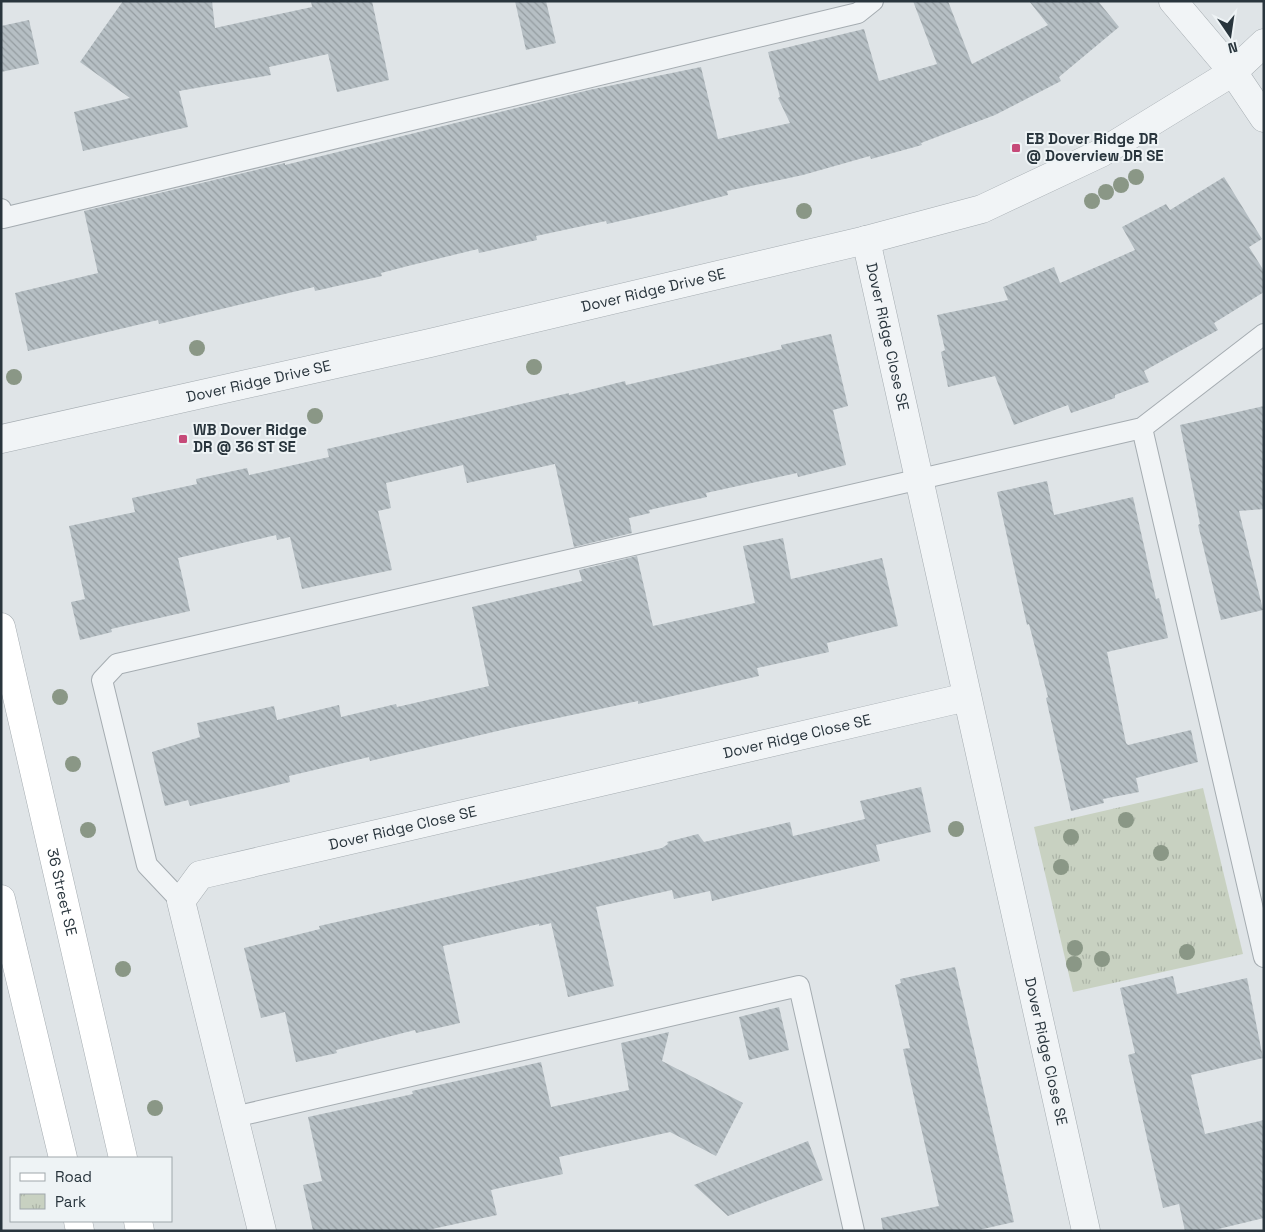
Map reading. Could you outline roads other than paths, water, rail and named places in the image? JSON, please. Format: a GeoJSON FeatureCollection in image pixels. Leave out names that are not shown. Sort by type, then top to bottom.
{"type":"FeatureCollection","features":[{"type":"Feature","properties":{"kind":"main road","name":"36 Street SE"},"geometry":{"type":"LineString","coordinates":[[1,627],[123,1157]]}},
{"type":"Feature","properties":{"kind":"main road"},"geometry":{"type":"LineString","coordinates":[[1,899],[63,1157]]}},
{"type":"Feature","properties":{"kind":"street"},"geometry":{"type":"LineString","coordinates":[[1173,1],[1233,72],[1264,118]]}},
{"type":"Feature","properties":{"kind":"street","name":"Dover Ridge Drive SE"},"geometry":{"type":"LineString","coordinates":[[1,439],[430,343],[866,240],[982,209],[1101,153],[1233,72],[1264,43]]}},
{"type":"Feature","properties":{"kind":"street","name":"Dover Ridge Close SE"},"geometry":{"type":"LineString","coordinates":[[866,240],[921,480],[967,697],[1086,1231]]}},
{"type":"Feature","properties":{"kind":"street","name":"Dover Ridge Close SE"},"geometry":{"type":"LineString","coordinates":[[181,901],[200,875],[967,697]]}},
{"type":"Feature","properties":{"kind":"street"},"geometry":{"type":"LineString","coordinates":[[181,901],[262,1231]]}},
{"type":"Feature","properties":{"kind":"lane"},"geometry":{"type":"LineString","coordinates":[[1,209],[3,218],[858,13],[873,1]]}},
{"type":"Feature","properties":{"kind":"lane"},"geometry":{"type":"LineString","coordinates":[[181,901],[147,865],[102,680],[117,664],[1142,428],[1264,334]]}},
{"type":"Feature","properties":{"kind":"lane"},"geometry":{"type":"LineString","coordinates":[[1142,428],[1264,957]]}},
{"type":"Feature","properties":{"kind":"lane"},"geometry":{"type":"LineString","coordinates":[[234,1117],[799,986],[854,1231]]}},
{"type":"Feature","properties":{"kind":"place","name":"EB Dover Ridge DR @ Doverview DR SE"},"geometry":{"type":"Point","coordinates":[1016,148]}},
{"type":"Feature","properties":{"kind":"place","name":"WB Dover Ridge DR @ 36 ST SE"},"geometry":{"type":"Point","coordinates":[183,439]}}]}
